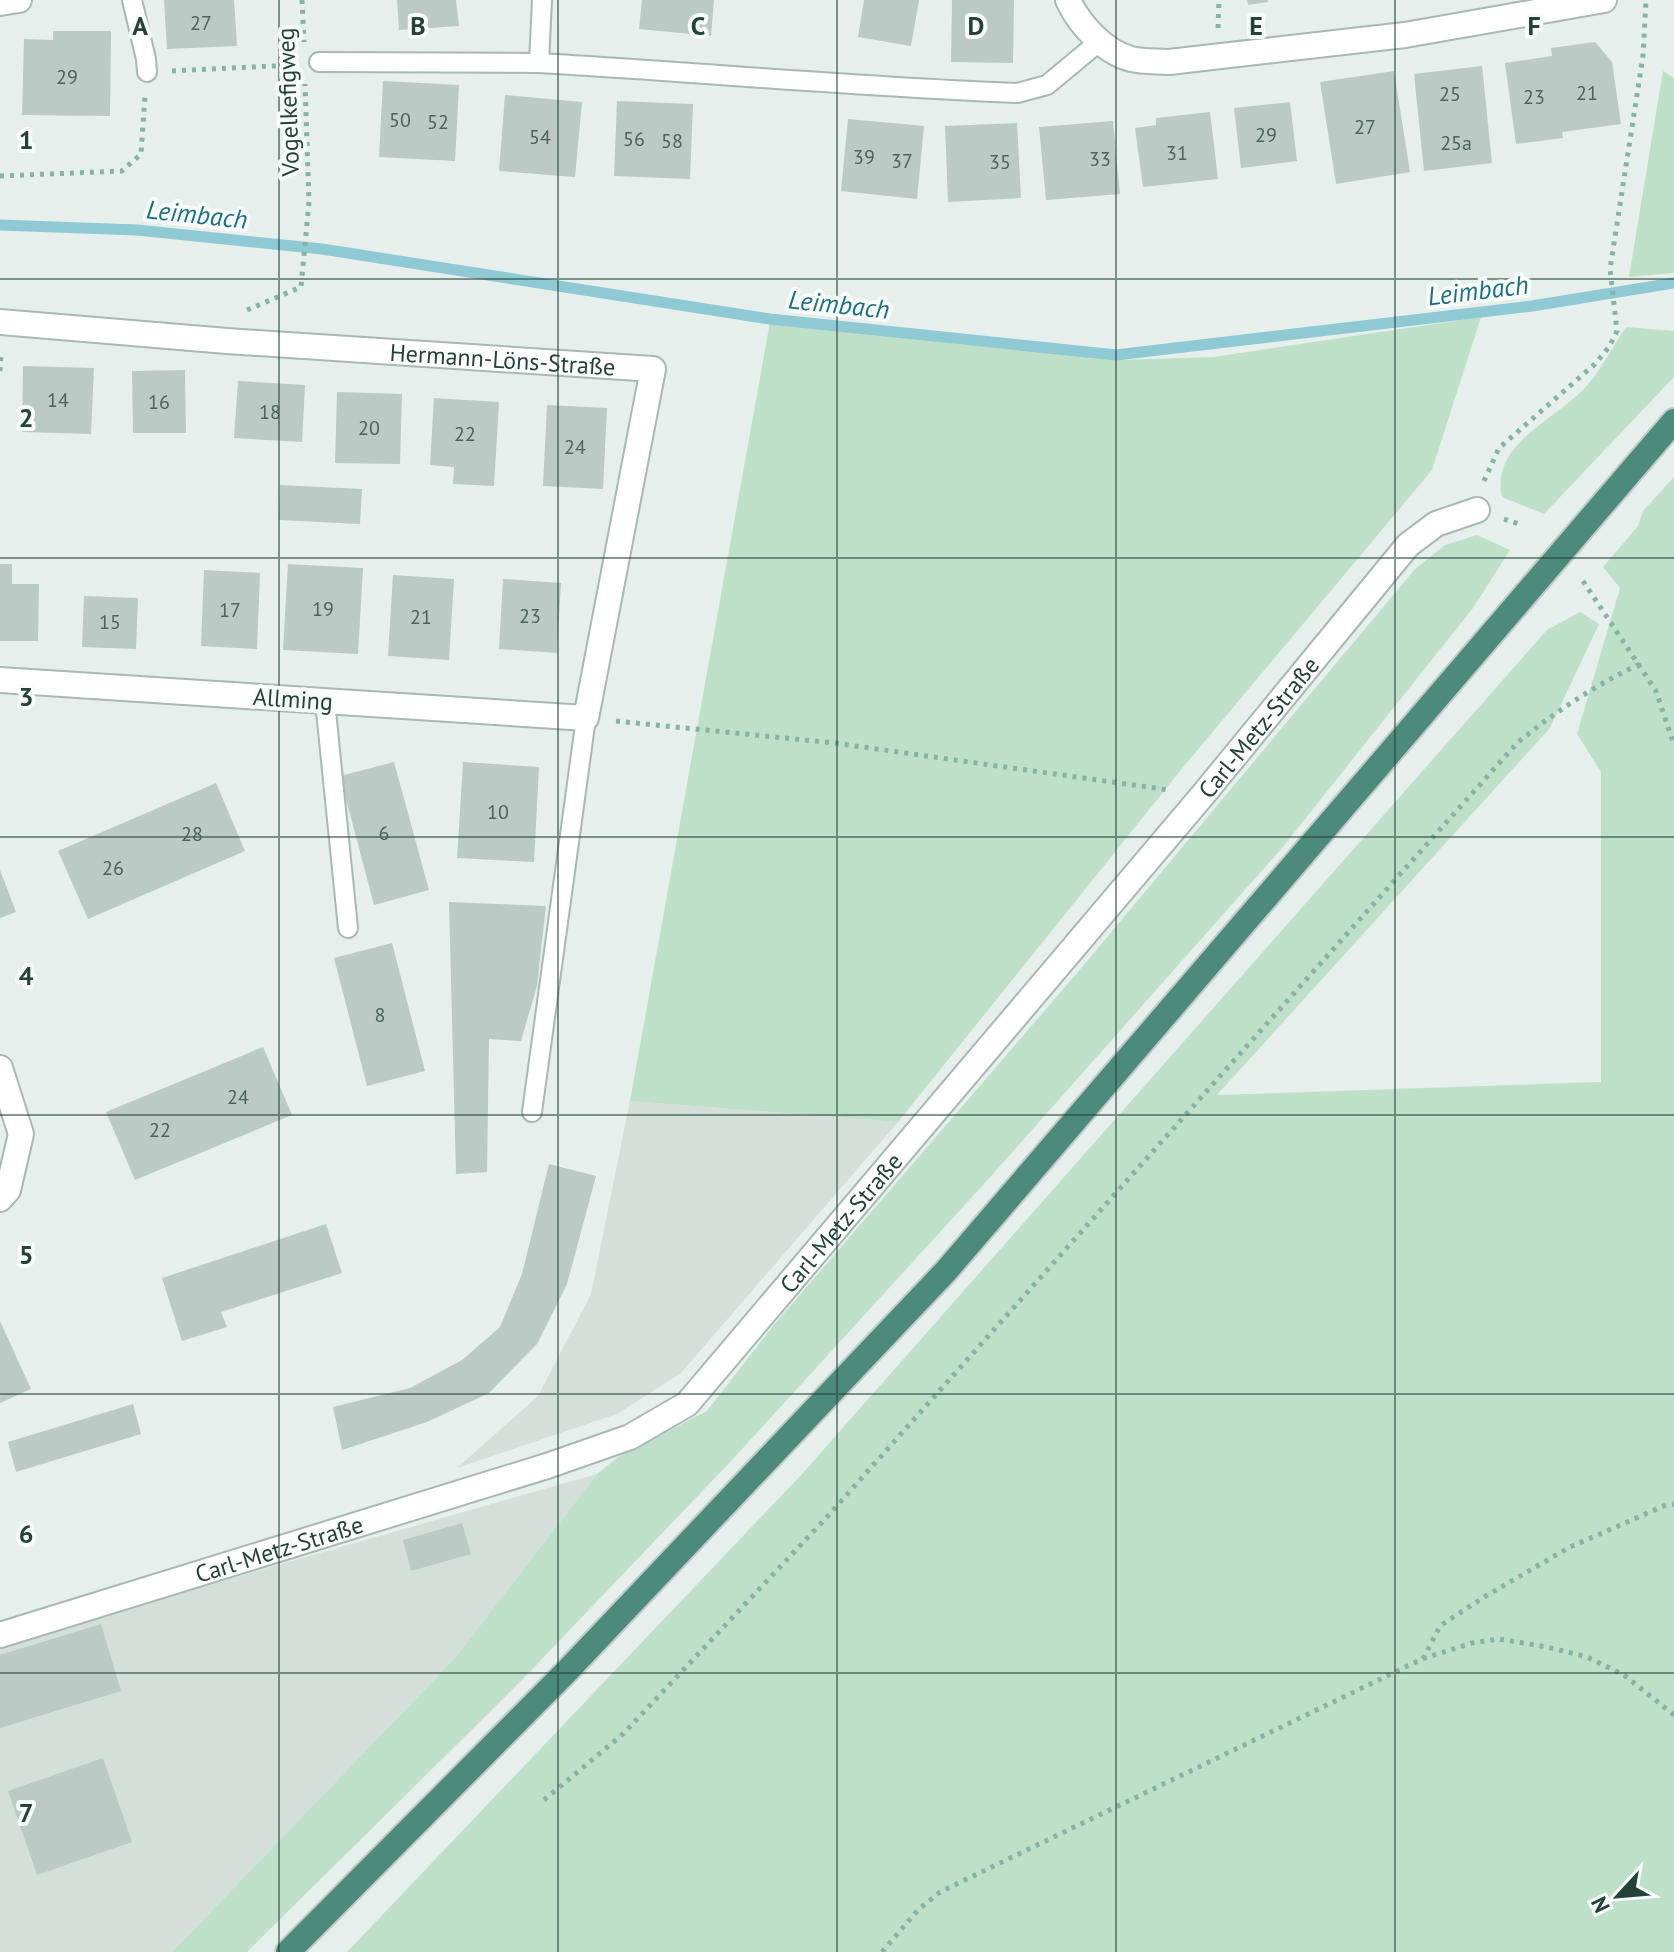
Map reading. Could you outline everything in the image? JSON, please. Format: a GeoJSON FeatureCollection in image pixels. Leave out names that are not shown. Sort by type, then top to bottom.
{"type":"FeatureCollection","features":[{"type":"Feature","properties":{"kind":"highway"},"geometry":{"type":"LineString","coordinates":[[288,1952],[568,1670],[946,1271],[1674,421]]}},
{"type":"Feature","properties":{"kind":"street"},"geometry":{"type":"LineString","coordinates":[[0,3],[19,0]]}},
{"type":"Feature","properties":{"kind":"street"},"geometry":{"type":"LineString","coordinates":[[1068,0],[1075,15],[1100,41],[1130,58],[1169,62],[1405,35],[1604,0]]}},
{"type":"Feature","properties":{"kind":"street","name":"Hermann-Löns-Straße"},"geometry":{"type":"LineString","coordinates":[[0,322],[227,341],[653,369],[586,718]]}},
{"type":"Feature","properties":{"kind":"street","name":"Carl-Metz-Straße"},"geometry":{"type":"LineString","coordinates":[[0,1635],[547,1466],[630,1437],[687,1404],[1202,796],[1408,545],[1436,524],[1477,510]]}},
{"type":"Feature","properties":{"kind":"street","name":"Allming"},"geometry":{"type":"LineString","coordinates":[[0,680],[586,718]]}},
{"type":"Feature","properties":{"kind":"street"},"geometry":{"type":"LineString","coordinates":[[0,1068],[21,1134],[8,1190],[0,1199]]}},
{"type":"Feature","properties":{"kind":"lane"},"geometry":{"type":"LineString","coordinates":[[132,0],[147,72]]}},
{"type":"Feature","properties":{"kind":"lane"},"geometry":{"type":"LineString","coordinates":[[539,63],[542,0]]}},
{"type":"Feature","properties":{"kind":"lane"},"geometry":{"type":"LineString","coordinates":[[312,63],[539,63],[831,84],[1017,93],[1047,85],[1100,41]]}},
{"type":"Feature","properties":{"kind":"lane"},"geometry":{"type":"LineString","coordinates":[[325,701],[348,928]]}},
{"type":"Feature","properties":{"kind":"lane"},"geometry":{"type":"LineString","coordinates":[[532,1112],[586,718]]}},
{"type":"Feature","properties":{"kind":"path","name":"Vogelkefigweg"},"geometry":{"type":"LineString","coordinates":[[227,341],[232,317],[301,287],[309,202],[312,63],[302,0]]}},
{"type":"Feature","properties":{"kind":"path"},"geometry":{"type":"LineString","coordinates":[[1477,510],[1486,474],[1499,448],[1595,364],[1617,331],[1610,269],[1645,39],[1646,0]]}},
{"type":"Feature","properties":{"kind":"path"},"geometry":{"type":"LineString","coordinates":[[0,176],[122,171],[141,154],[147,72],[312,63]]}},
{"type":"Feature","properties":{"kind":"path"},"geometry":{"type":"LineString","coordinates":[[1583,581],[1656,691],[1674,745]]}},
{"type":"Feature","properties":{"kind":"path"},"geometry":{"type":"LineString","coordinates":[[544,1800],[623,1734],[826,1518],[1518,742],[1571,700],[1600,682],[1640,664]]}},
{"type":"Feature","properties":{"kind":"path"},"geometry":{"type":"LineString","coordinates":[[586,718],[834,743],[1133,783],[1202,796]]}},
{"type":"Feature","properties":{"kind":"path"},"geometry":{"type":"LineString","coordinates":[[1422,1659],[1440,1626],[1484,1597],[1570,1547],[1674,1504]]}},
{"type":"Feature","properties":{"kind":"path"},"geometry":{"type":"LineString","coordinates":[[882,1952],[918,1910],[940,1892],[1422,1659],[1472,1643],[1499,1639],[1587,1657],[1624,1675],[1674,1715]]}},
{"type":"Feature","properties":{"kind":"shaded area"},"geometry":{"type":"Polygon","coordinates":[[[630,1101],[898,1122],[681,1373],[617,1414],[457,1468],[538,1396],[591,1294],[630,1101]]]}},
{"type":"Feature","properties":{"kind":"shaded area"},"geometry":{"type":"Polygon","coordinates":[[[597,1474],[455,1658],[172,1952],[0,1952],[0,1644],[597,1474]]]}},
{"type":"Feature","properties":{"kind":"green space"},"geometry":{"type":"Polygon","coordinates":[[[1663,71],[1674,78],[1674,273],[1629,277],[1663,71]]]}},
{"type":"Feature","properties":{"kind":"green space"},"geometry":{"type":"Polygon","coordinates":[[[1481,317],[1432,470],[1185,765],[898,1122],[630,1101],[770,322],[1119,360],[1214,357],[1481,317]]]}},
{"type":"Feature","properties":{"kind":"green space"},"geometry":{"type":"Polygon","coordinates":[[[1626,327],[1674,331],[1674,377],[1544,514],[1502,497],[1501,479],[1515,448],[1584,389],[1626,327]]]}},
{"type":"Feature","properties":{"kind":"green space"},"geometry":{"type":"Polygon","coordinates":[[[1674,477],[1674,1952],[347,1952],[802,1474],[1547,630],[1580,612],[1599,624],[1550,728],[1217,1095],[1601,1082],[1601,772],[1577,734],[1620,588],[1603,567],[1638,526],[1643,511],[1674,477]]]}},
{"type":"Feature","properties":{"kind":"green space"},"geometry":{"type":"Polygon","coordinates":[[[1477,535],[1510,550],[1473,608],[1282,848],[993,1174],[732,1460],[521,1681],[247,1952],[172,1952],[455,1658],[597,1474],[618,1457],[707,1411],[773,1326],[1077,973],[1415,569],[1445,545],[1477,535]]]}},
{"type":"Feature","properties":{"kind":"building"},"geometry":{"type":"Polygon","coordinates":[[[164,0],[234,0],[237,46],[167,49],[164,0]]]}},
{"type":"Feature","properties":{"kind":"building"},"geometry":{"type":"Polygon","coordinates":[[[397,0],[456,0],[459,26],[399,30],[397,0]]]}},
{"type":"Feature","properties":{"kind":"building"},"geometry":{"type":"Polygon","coordinates":[[[642,0],[714,0],[711,36],[639,29],[642,0]]]}},
{"type":"Feature","properties":{"kind":"building"},"geometry":{"type":"Polygon","coordinates":[[[864,0],[919,0],[911,46],[858,37],[864,0]]]}},
{"type":"Feature","properties":{"kind":"building"},"geometry":{"type":"Polygon","coordinates":[[[952,0],[1014,0],[1013,63],[951,62],[952,0]]]}},
{"type":"Feature","properties":{"kind":"building"},"geometry":{"type":"Polygon","coordinates":[[[1247,0],[1268,0],[1268,2],[1248,5],[1247,0]]]}},
{"type":"Feature","properties":{"kind":"building"},"geometry":{"type":"Polygon","coordinates":[[[53,31],[111,31],[110,116],[22,115],[24,39],[53,40],[53,31]]]}},
{"type":"Feature","properties":{"kind":"building"},"geometry":{"type":"Polygon","coordinates":[[[1595,42],[1612,62],[1621,124],[1562,132],[1563,138],[1516,144],[1505,63],[1552,56],[1551,48],[1595,42]]]}},
{"type":"Feature","properties":{"kind":"building"},"geometry":{"type":"Polygon","coordinates":[[[1482,66],[1492,163],[1424,171],[1414,74],[1482,66]]]}},
{"type":"Feature","properties":{"kind":"building"},"geometry":{"type":"Polygon","coordinates":[[[1394,71],[1410,172],[1336,184],[1320,82],[1394,71]]]}},
{"type":"Feature","properties":{"kind":"building"},"geometry":{"type":"Polygon","coordinates":[[[383,81],[459,85],[455,161],[379,157],[383,81]]]}},
{"type":"Feature","properties":{"kind":"building"},"geometry":{"type":"Polygon","coordinates":[[[505,95],[582,102],[575,177],[499,171],[505,95]]]}},
{"type":"Feature","properties":{"kind":"building"},"geometry":{"type":"Polygon","coordinates":[[[617,101],[693,104],[690,179],[614,176],[617,101]]]}},
{"type":"Feature","properties":{"kind":"building"},"geometry":{"type":"Polygon","coordinates":[[[1290,102],[1297,161],[1241,168],[1234,108],[1290,102]]]}},
{"type":"Feature","properties":{"kind":"building"},"geometry":{"type":"Polygon","coordinates":[[[1210,112],[1218,179],[1143,187],[1135,128],[1156,125],[1156,118],[1210,112]]]}},
{"type":"Feature","properties":{"kind":"building"},"geometry":{"type":"Polygon","coordinates":[[[848,119],[924,126],[917,199],[841,191],[848,119]]]}},
{"type":"Feature","properties":{"kind":"building"},"geometry":{"type":"Polygon","coordinates":[[[1113,121],[1120,194],[1046,200],[1039,127],[1113,121]]]}},
{"type":"Feature","properties":{"kind":"building"},"geometry":{"type":"Polygon","coordinates":[[[1017,123],[1021,198],[948,202],[945,126],[1017,123]]]}},
{"type":"Feature","properties":{"kind":"building"},"geometry":{"type":"Polygon","coordinates":[[[23,366],[94,368],[91,434],[22,432],[23,366]]]}},
{"type":"Feature","properties":{"kind":"building"},"geometry":{"type":"Polygon","coordinates":[[[185,370],[186,433],[133,433],[132,371],[185,370]]]}},
{"type":"Feature","properties":{"kind":"building"},"geometry":{"type":"Polygon","coordinates":[[[238,381],[305,385],[302,442],[234,438],[238,381]]]}},
{"type":"Feature","properties":{"kind":"building"},"geometry":{"type":"Polygon","coordinates":[[[337,392],[402,394],[400,464],[335,463],[337,392]]]}},
{"type":"Feature","properties":{"kind":"building"},"geometry":{"type":"Polygon","coordinates":[[[434,398],[499,402],[494,486],[453,484],[454,467],[430,465],[434,398]]]}},
{"type":"Feature","properties":{"kind":"building"},"geometry":{"type":"Polygon","coordinates":[[[547,405],[607,408],[603,489],[543,486],[547,405]]]}},
{"type":"Feature","properties":{"kind":"building"},"geometry":{"type":"Polygon","coordinates":[[[280,485],[362,489],[360,524],[279,520],[280,485]]]}},
{"type":"Feature","properties":{"kind":"building"},"geometry":{"type":"Polygon","coordinates":[[[0,564],[12,564],[12,584],[39,584],[38,641],[0,641],[0,564]]]}},
{"type":"Feature","properties":{"kind":"building"},"geometry":{"type":"Polygon","coordinates":[[[288,564],[363,568],[358,654],[283,650],[288,564]]]}},
{"type":"Feature","properties":{"kind":"building"},"geometry":{"type":"Polygon","coordinates":[[[204,570],[260,573],[257,649],[201,646],[204,570]]]}},
{"type":"Feature","properties":{"kind":"building"},"geometry":{"type":"Polygon","coordinates":[[[393,575],[454,579],[449,660],[388,656],[393,575]]]}},
{"type":"Feature","properties":{"kind":"building"},"geometry":{"type":"Polygon","coordinates":[[[503,579],[561,583],[557,653],[499,649],[503,579]]]}},
{"type":"Feature","properties":{"kind":"building"},"geometry":{"type":"Polygon","coordinates":[[[84,596],[138,598],[136,649],[82,647],[84,596]]]}},
{"type":"Feature","properties":{"kind":"building"},"geometry":{"type":"Polygon","coordinates":[[[394,762],[429,890],[374,905],[340,776],[394,762]]]}},
{"type":"Feature","properties":{"kind":"building"},"geometry":{"type":"Polygon","coordinates":[[[463,762],[539,767],[534,862],[457,858],[463,762]]]}},
{"type":"Feature","properties":{"kind":"building"},"geometry":{"type":"Polygon","coordinates":[[[216,783],[245,851],[88,919],[58,851],[216,783]]]}},
{"type":"Feature","properties":{"kind":"building"},"geometry":{"type":"Polygon","coordinates":[[[0,870],[16,912],[0,918],[0,870]]]}},
{"type":"Feature","properties":{"kind":"building"},"geometry":{"type":"Polygon","coordinates":[[[449,902],[546,906],[537,986],[521,1041],[489,1039],[487,1172],[456,1174],[449,902]]]}},
{"type":"Feature","properties":{"kind":"building"},"geometry":{"type":"Polygon","coordinates":[[[392,943],[425,1071],[367,1086],[334,958],[392,943]]]}},
{"type":"Feature","properties":{"kind":"building"},"geometry":{"type":"Polygon","coordinates":[[[263,1047],[292,1115],[135,1180],[106,1112],[263,1047]]]}},
{"type":"Feature","properties":{"kind":"building"},"geometry":{"type":"Polygon","coordinates":[[[549,1164],[596,1176],[567,1284],[537,1344],[489,1393],[427,1422],[342,1450],[333,1407],[410,1388],[462,1360],[500,1327],[522,1274],[549,1164]]]}},
{"type":"Feature","properties":{"kind":"building"},"geometry":{"type":"Polygon","coordinates":[[[326,1224],[342,1273],[221,1312],[227,1327],[182,1341],[162,1278],[326,1224]]]}},
{"type":"Feature","properties":{"kind":"building"},"geometry":{"type":"Polygon","coordinates":[[[0,1321],[31,1389],[0,1403],[0,1321]]]}},
{"type":"Feature","properties":{"kind":"building"},"geometry":{"type":"Polygon","coordinates":[[[133,1404],[141,1434],[16,1472],[8,1442],[133,1404]]]}},
{"type":"Feature","properties":{"kind":"building"},"geometry":{"type":"Polygon","coordinates":[[[462,1523],[471,1554],[411,1571],[403,1540],[462,1523]]]}},
{"type":"Feature","properties":{"kind":"building"},"geometry":{"type":"Polygon","coordinates":[[[101,1624],[121,1691],[0,1728],[0,1655],[101,1624]]]}},
{"type":"Feature","properties":{"kind":"building"},"geometry":{"type":"Polygon","coordinates":[[[103,1758],[132,1842],[37,1875],[8,1791],[103,1758]]]}},
{"type":"Feature","properties":{"kind":"waterway","name":"Leimbach"},"geometry":{"type":"LineString","coordinates":[[0,225],[137,230],[322,249],[770,319],[1116,355],[1532,306],[1674,283]]}}]}
